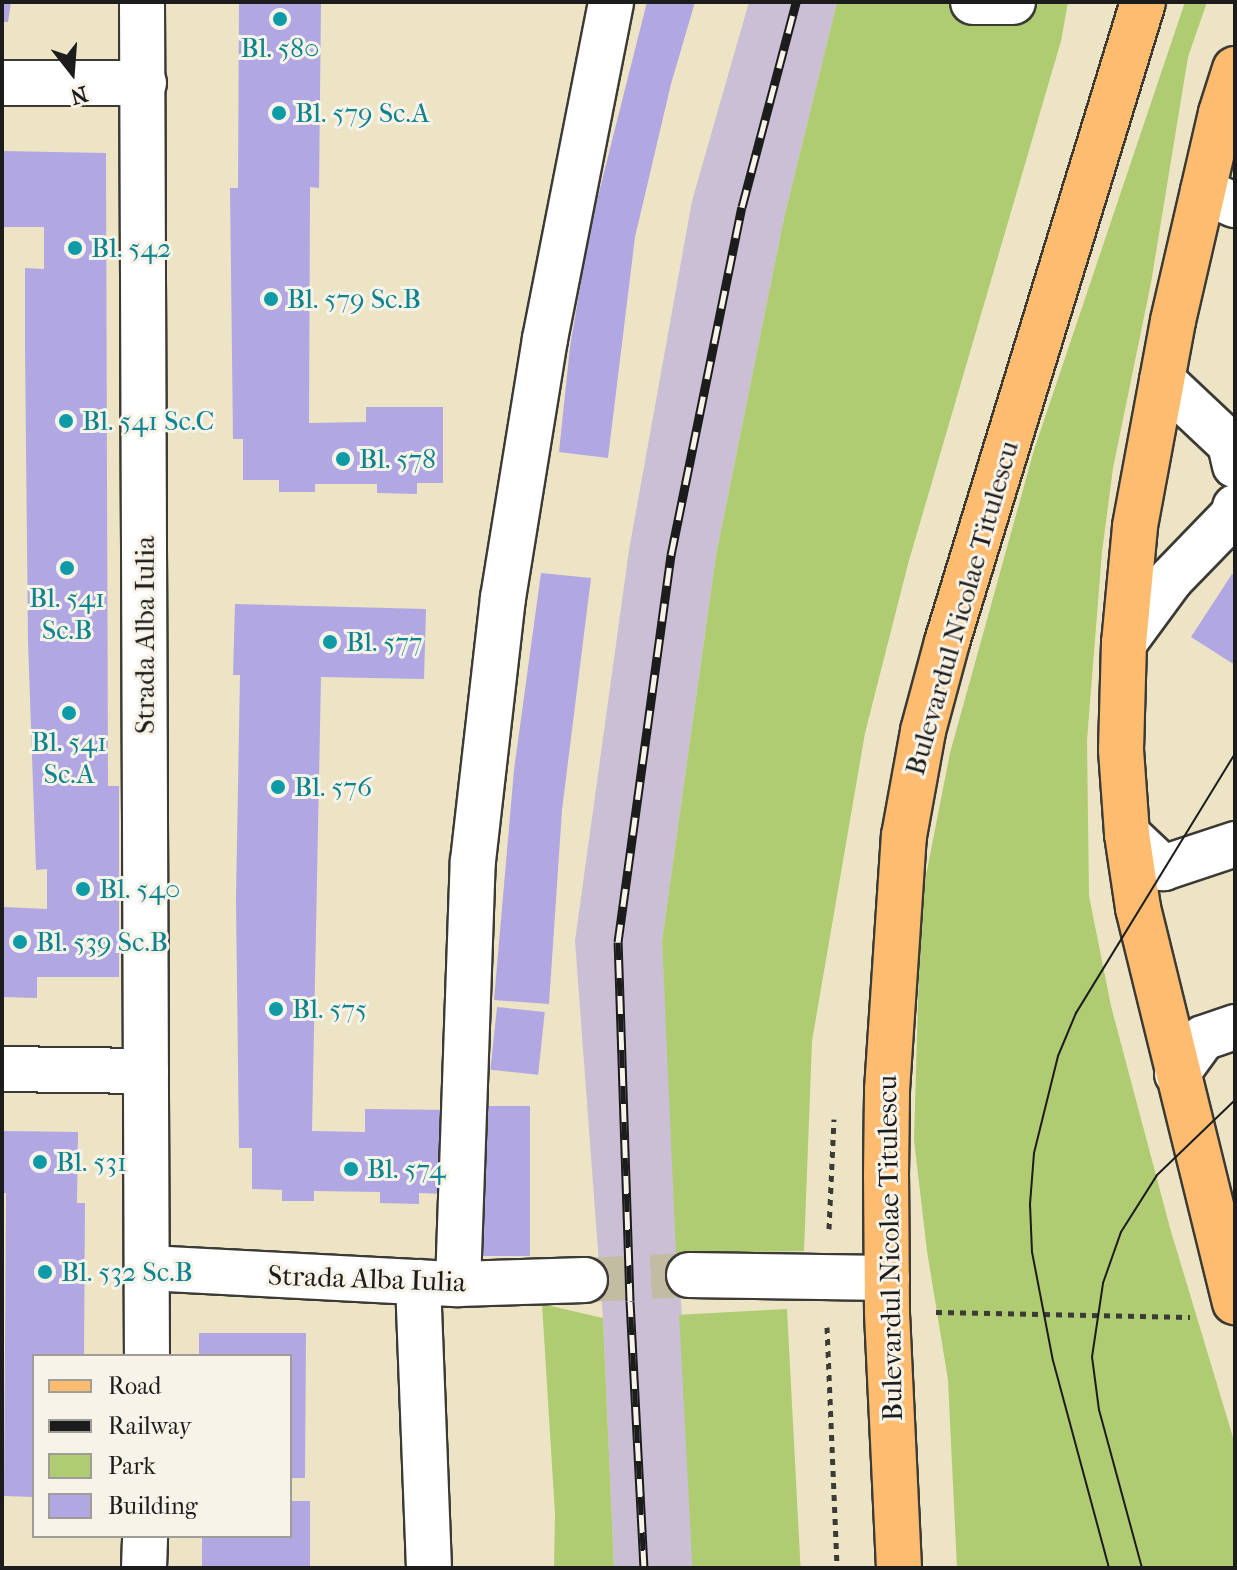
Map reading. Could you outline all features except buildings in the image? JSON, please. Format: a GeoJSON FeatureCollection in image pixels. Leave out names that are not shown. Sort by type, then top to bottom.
{"type":"FeatureCollection","features":[{"type":"Feature","properties":{"kind":"main road","name":"Bulevardul Nicolae Titulescu"},"geometry":{"type":"LineString","coordinates":[[899,1568],[887,1295],[887,1090],[896,921],[913,780],[947,642],[1143,2]]}},
{"type":"Feature","properties":{"kind":"main road"},"geometry":{"type":"LineString","coordinates":[[1220,1310],[1222,1188],[1177,1074],[1138,908],[1127,834],[1121,750],[1124,643],[1135,527],[1162,380],[1219,198],[1235,69]]}},
{"type":"Feature","properties":{"kind":"street","name":"Strada Alba Iulia"},"geometry":{"type":"LineString","coordinates":[[142,2],[147,1354]]}},
{"type":"Feature","properties":{"kind":"street"},"geometry":{"type":"LineString","coordinates":[[429,1568],[438,1283],[473,861],[503,598],[545,339],[611,2]]}},
{"type":"Feature","properties":{"kind":"street"},"geometry":{"type":"LineString","coordinates":[[973,2],[1013,2]]}},
{"type":"Feature","properties":{"kind":"street"},"geometry":{"type":"LineString","coordinates":[[2,83],[144,83]]}},
{"type":"Feature","properties":{"kind":"street"},"geometry":{"type":"LineString","coordinates":[[1162,380],[1230,444],[1235,465]]}},
{"type":"Feature","properties":{"kind":"street"},"geometry":{"type":"LineString","coordinates":[[1124,643],[1171,579],[1234,514],[1235,507]]}},
{"type":"Feature","properties":{"kind":"street"},"geometry":{"type":"LineString","coordinates":[[1127,834],[1163,868],[1235,844]]}},
{"type":"Feature","properties":{"kind":"street"},"geometry":{"type":"LineString","coordinates":[[1177,1074],[1203,1038],[1235,1027]]}},
{"type":"Feature","properties":{"kind":"street"},"geometry":{"type":"LineString","coordinates":[[2,1069],[146,1071]]}},
{"type":"Feature","properties":{"kind":"street","name":"Strada Alba Iulia"},"geometry":{"type":"LineString","coordinates":[[148,1268],[438,1283],[585,1280]]}},
{"type":"Feature","properties":{"kind":"street"},"geometry":{"type":"LineString","coordinates":[[689,1275],[887,1295]]}},
{"type":"Feature","properties":{"kind":"street"},"geometry":{"type":"LineString","coordinates":[[144,1568],[145,1538]]}},
{"type":"Feature","properties":{"kind":"path"},"geometry":{"type":"LineString","coordinates":[[887,1295],[1220,1310]]}},
{"type":"Feature","properties":{"kind":"path"},"geometry":{"type":"LineString","coordinates":[[827,1325],[837,1568]]}},
{"type":"Feature","properties":{"kind":"shaded area"},"geometry":{"type":"Polygon","coordinates":[[[749,2],[837,2],[784,218],[716,555],[662,941],[695,1568],[614,1568],[603,1318],[575,941],[629,550],[692,201],[749,2]]]}},
{"type":"Feature","properties":{"kind":"green space"},"geometry":{"type":"Polygon","coordinates":[[[837,2],[1068,2],[1061,41],[908,564],[865,733],[812,1041],[804,1251],[676,1253],[662,941],[716,555],[784,218],[837,2]]]}},
{"type":"Feature","properties":{"kind":"green space"},"geometry":{"type":"Polygon","coordinates":[[[1185,2],[1207,2],[1188,57],[1151,283],[1113,468],[1102,552],[1087,740],[1089,896],[1111,1006],[1170,1228],[1235,1444],[1235,1568],[957,1568],[948,1380],[927,1251],[914,1140],[921,901],[950,753],[1034,450],[1185,2]]]}},
{"type":"Feature","properties":{"kind":"green space"},"geometry":{"type":"Polygon","coordinates":[[[542,1304],[603,1318],[614,1568],[554,1568],[555,1514],[542,1304]]]}},
{"type":"Feature","properties":{"kind":"green space"},"geometry":{"type":"Polygon","coordinates":[[[787,1309],[801,1568],[692,1568],[679,1315],[787,1309]]]}},
{"type":"Feature","properties":{"kind":"tunnel"},"geometry":{"type":"LineString","coordinates":[[585,1280],[689,1275]]}},
{"type":"Feature","properties":{"kind":"tram line"},"geometry":{"type":"LineString","coordinates":[[1109,1568],[1053,1361],[1032,1252],[1030,1204],[1034,1153],[1058,1056],[1076,1013],[1235,754]]}},
{"type":"Feature","properties":{"kind":"tram line"},"geometry":{"type":"LineString","coordinates":[[1142,1568],[1099,1410],[1092,1357],[1103,1283],[1121,1232],[1157,1175],[1235,1100]]}},
{"type":"Feature","properties":{"kind":"railway"},"geometry":{"type":"LineString","coordinates":[[644,1568],[630,1301],[618,942],[671,555],[742,207],[796,2]]}},
{"type":"Feature","properties":{"kind":"place","name":"Bl. 580"},"geometry":{"type":"Point","coordinates":[280,19]}},
{"type":"Feature","properties":{"kind":"place","name":"Bl. 579 Sc.A"},"geometry":{"type":"Point","coordinates":[279,113]}},
{"type":"Feature","properties":{"kind":"place","name":"Bl. 542"},"geometry":{"type":"Point","coordinates":[75,248]}},
{"type":"Feature","properties":{"kind":"place","name":"Bl. 579 Sc.B"},"geometry":{"type":"Point","coordinates":[271,299]}},
{"type":"Feature","properties":{"kind":"place","name":"Bl. 541 Sc.C"},"geometry":{"type":"Point","coordinates":[66,421]}},
{"type":"Feature","properties":{"kind":"place","name":"Bl. 578"},"geometry":{"type":"Point","coordinates":[343,459]}},
{"type":"Feature","properties":{"kind":"place","name":"Bl. 541 Sc.B"},"geometry":{"type":"Point","coordinates":[67,568]}},
{"type":"Feature","properties":{"kind":"place","name":"Bl. 577"},"geometry":{"type":"Point","coordinates":[330,642]}},
{"type":"Feature","properties":{"kind":"place","name":"Bl. 541 Sc.A"},"geometry":{"type":"Point","coordinates":[69,713]}},
{"type":"Feature","properties":{"kind":"place","name":"Bl. 576"},"geometry":{"type":"Point","coordinates":[278,787]}},
{"type":"Feature","properties":{"kind":"place","name":"Bl. 540"},"geometry":{"type":"Point","coordinates":[83,889]}},
{"type":"Feature","properties":{"kind":"place","name":"Bl. 539 Sc.B"},"geometry":{"type":"Point","coordinates":[20,942]}},
{"type":"Feature","properties":{"kind":"place","name":"Bl. 575"},"geometry":{"type":"Point","coordinates":[276,1009]}},
{"type":"Feature","properties":{"kind":"place","name":"Bl. 531"},"geometry":{"type":"Point","coordinates":[40,1162]}},
{"type":"Feature","properties":{"kind":"place","name":"Bl. 574"},"geometry":{"type":"Point","coordinates":[351,1169]}},
{"type":"Feature","properties":{"kind":"place","name":"Bl. 532 Sc.B"},"geometry":{"type":"Point","coordinates":[45,1272]}}]}
